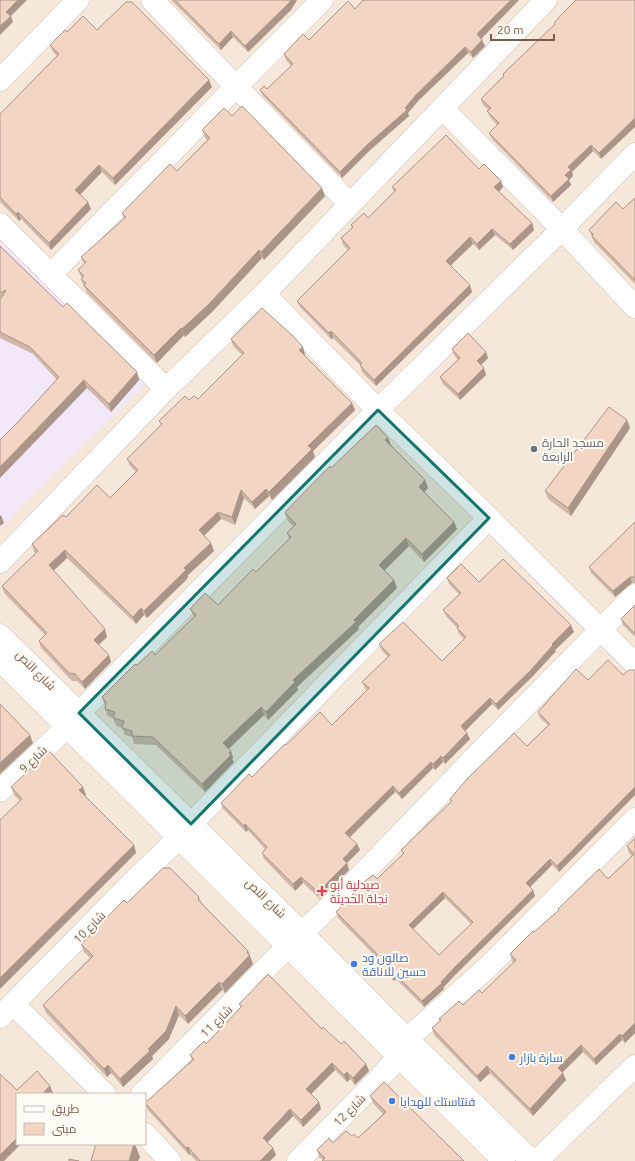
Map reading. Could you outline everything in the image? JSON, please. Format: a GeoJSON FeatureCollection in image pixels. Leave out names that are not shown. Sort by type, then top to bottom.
{"type":"FeatureCollection","features":[{"type":"Feature","properties":{"kind":"street"},"geometry":{"type":"LineString","coordinates":[[0,80],[78,0]]}},
{"type":"Feature","properties":{"kind":"street"},"geometry":{"type":"LineString","coordinates":[[152,0],[350,204]]}},
{"type":"Feature","properties":{"kind":"street"},"geometry":{"type":"LineString","coordinates":[[51,274],[237,88],[322,0]]}},
{"type":"Feature","properties":{"kind":"street"},"geometry":{"type":"LineString","coordinates":[[0,562],[166,389],[264,294],[443,109],[538,3]]}},
{"type":"Feature","properties":{"kind":"street"},"geometry":{"type":"LineString","coordinates":[[443,109],[562,229],[635,307]]}},
{"type":"Feature","properties":{"kind":"street","name":"شارع 9"},"geometry":{"type":"LineString","coordinates":[[0,791],[73,720],[378,410],[562,229],[635,154]]}},
{"type":"Feature","properties":{"kind":"street"},"geometry":{"type":"LineString","coordinates":[[0,224],[166,389]]}},
{"type":"Feature","properties":{"kind":"street"},"geometry":{"type":"LineString","coordinates":[[264,294],[378,410],[490,518],[635,664]]}},
{"type":"Feature","properties":{"kind":"street","name":"شارع 10"},"geometry":{"type":"LineString","coordinates":[[6,1010],[185,831],[490,518]]}},
{"type":"Feature","properties":{"kind":"street","name":"شارع 11"},"geometry":{"type":"LineString","coordinates":[[143,1093],[295,940],[348,890],[482,750],[635,595]]}},
{"type":"Feature","properties":{"kind":"street","name":"شارع النص"},"geometry":{"type":"LineString","coordinates":[[0,635],[73,720],[403,1048],[504,1161]]}},
{"type":"Feature","properties":{"kind":"street","name":"شارع النص"},"geometry":{"type":"LineString","coordinates":[[0,660],[73,720]]}},
{"type":"Feature","properties":{"kind":"street","name":"شارع 12"},"geometry":{"type":"LineString","coordinates":[[298,1161],[377,1081],[403,1048],[488,967],[635,819]]}},
{"type":"Feature","properties":{"kind":"street"},"geometry":{"type":"LineString","coordinates":[[6,1010],[104,1093]]}},
{"type":"Feature","properties":{"kind":"street","name":"شارع النص"},"geometry":{"type":"LineString","coordinates":[[403,1048],[532,1161]]}},
{"type":"Feature","properties":{"kind":"street"},"geometry":{"type":"LineString","coordinates":[[537,1161],[635,1066]]}},
{"type":"Feature","properties":{"kind":"street"},"geometry":{"type":"LineString","coordinates":[[146,1135],[170,1161]]}},
{"type":"Feature","properties":{"kind":"highlighted area"},"geometry":{"type":"Polygon","coordinates":[[[378,410],[489,518],[191,824],[79,713],[378,410]]]}},
{"type":"Feature","properties":{"kind":"shaded area"},"geometry":{"type":"Polygon","coordinates":[[[0,0],[635,0],[635,1161],[0,1161],[0,0]]]}},
{"type":"Feature","properties":{"kind":"shaded area"},"geometry":{"type":"Polygon","coordinates":[[[0,237],[145,384],[0,528],[0,237]]]}},
{"type":"Feature","properties":{"kind":"building"},"geometry":{"type":"Polygon","coordinates":[[[0,0],[18,0],[6,12],[11,16],[0,26],[0,0]]]}},
{"type":"Feature","properties":{"kind":"building"},"geometry":{"type":"Polygon","coordinates":[[[175,0],[291,0],[245,46],[231,31],[219,44],[175,0]]]}},
{"type":"Feature","properties":{"kind":"building"},"geometry":{"type":"Polygon","coordinates":[[[363,0],[511,0],[477,34],[482,40],[471,52],[465,47],[416,95],[405,108],[407,110],[367,145],[340,172],[260,90],[264,86],[267,89],[293,64],[284,54],[303,34],[309,40],[348,1],[355,9],[363,0]]]}},
{"type":"Feature","properties":{"kind":"building"},"geometry":{"type":"Polygon","coordinates":[[[576,0],[635,0],[635,118],[599,153],[591,145],[568,167],[571,170],[565,175],[569,179],[551,196],[489,133],[499,123],[487,111],[491,108],[481,99],[504,76],[503,74],[555,24],[554,23],[576,0]]]}},
{"type":"Feature","properties":{"kind":"building"},"geometry":{"type":"Polygon","coordinates":[[[126,2],[132,2],[209,80],[113,178],[99,165],[75,190],[88,202],[49,243],[18,212],[16,214],[0,197],[0,114],[59,54],[50,45],[65,30],[67,32],[83,16],[97,30],[126,2]]]}},
{"type":"Feature","properties":{"kind":"building"},"geometry":{"type":"Polygon","coordinates":[[[242,106],[322,188],[261,252],[259,250],[209,304],[182,329],[181,328],[154,355],[84,285],[86,283],[81,279],[84,276],[78,270],[86,262],[81,257],[126,217],[122,213],[170,164],[177,171],[210,138],[202,130],[224,108],[232,116],[242,106]]]}},
{"type":"Feature","properties":{"kind":"building"},"geometry":{"type":"Polygon","coordinates":[[[446,135],[479,169],[484,164],[501,181],[494,187],[532,223],[510,244],[492,229],[477,244],[470,237],[446,261],[470,285],[374,380],[360,365],[362,363],[331,331],[329,333],[297,301],[350,248],[341,238],[353,227],[351,225],[364,213],[368,218],[396,190],[392,187],[446,135]]]}},
{"type":"Feature","properties":{"kind":"building"},"geometry":{"type":"Polygon","coordinates":[[[635,198],[635,280],[592,236],[593,234],[589,230],[616,202],[623,209],[635,198]]]}},
{"type":"Feature","properties":{"kind":"building"},"geometry":{"type":"Polygon","coordinates":[[[0,246],[63,307],[67,303],[137,372],[109,404],[84,380],[0,467],[0,440],[59,377],[30,347],[0,332],[0,300],[6,290],[0,293],[0,246]]]}},
{"type":"Feature","properties":{"kind":"building"},"geometry":{"type":"Polygon","coordinates":[[[262,308],[293,336],[303,347],[299,350],[352,403],[308,446],[312,449],[269,492],[266,489],[252,502],[241,490],[232,517],[218,512],[199,530],[211,543],[184,568],[186,570],[144,611],[141,608],[133,617],[65,550],[49,565],[105,629],[94,640],[109,655],[82,682],[75,674],[69,673],[39,641],[47,633],[2,586],[38,551],[32,544],[63,515],[66,517],[97,485],[110,498],[138,470],[127,459],[162,424],[159,421],[185,396],[189,400],[194,396],[198,399],[244,353],[231,339],[262,308]]]}},
{"type":"Feature","properties":{"kind":"building"},"geometry":{"type":"Polygon","coordinates":[[[468,333],[486,352],[477,361],[484,368],[458,394],[440,377],[460,358],[452,349],[468,333]]]}},
{"type":"Feature","properties":{"kind":"building"},"geometry":{"type":"Polygon","coordinates":[[[609,407],[627,420],[568,508],[545,491],[609,407]]]}},
{"type":"Feature","properties":{"kind":"building"},"geometry":{"type":"Polygon","coordinates":[[[376,425],[388,438],[385,440],[425,480],[419,487],[454,522],[422,554],[406,538],[379,565],[394,580],[354,620],[356,622],[293,680],[295,682],[266,712],[261,707],[223,743],[231,751],[229,753],[231,755],[202,784],[153,737],[132,736],[132,731],[122,728],[124,721],[113,718],[115,712],[105,709],[106,702],[102,697],[135,664],[137,665],[152,651],[155,655],[196,615],[190,609],[205,593],[218,605],[253,569],[256,572],[291,537],[287,533],[296,524],[285,513],[287,510],[330,466],[331,468],[376,425]]]}},
{"type":"Feature","properties":{"kind":"building"},"geometry":{"type":"Polygon","coordinates":[[[635,522],[635,577],[630,577],[613,591],[589,567],[635,522]]]}},
{"type":"Feature","properties":{"kind":"building"},"geometry":{"type":"Polygon","coordinates":[[[503,559],[571,625],[552,644],[553,645],[531,670],[496,704],[490,698],[461,726],[467,733],[443,758],[441,756],[433,764],[431,762],[399,793],[393,786],[345,833],[357,844],[343,859],[347,863],[318,892],[301,877],[293,884],[262,853],[267,847],[245,824],[244,826],[221,803],[249,774],[252,777],[320,712],[332,725],[369,688],[362,682],[390,655],[379,644],[403,622],[442,661],[466,637],[457,628],[459,626],[443,610],[461,593],[447,578],[461,564],[479,582],[503,559]]]}},
{"type":"Feature","properties":{"kind":"building"},"geometry":{"type":"Polygon","coordinates":[[[635,605],[635,634],[621,619],[635,605]]]}},
{"type":"Feature","properties":{"kind":"building"},"geometry":{"type":"Polygon","coordinates":[[[608,660],[623,675],[629,670],[635,670],[635,787],[557,866],[550,859],[526,883],[533,890],[453,969],[441,982],[442,983],[422,1001],[394,973],[392,975],[378,961],[381,958],[336,912],[365,881],[373,875],[377,879],[404,853],[401,850],[452,801],[450,799],[467,779],[514,733],[527,746],[550,724],[538,712],[576,669],[588,680],[608,660]],[[443,892],[409,925],[439,955],[473,922],[443,892]]]}},
{"type":"Feature","properties":{"kind":"building"},"geometry":{"type":"Polygon","coordinates":[[[0,704],[30,735],[0,763],[0,704]]]}},
{"type":"Feature","properties":{"kind":"building"},"geometry":{"type":"Polygon","coordinates":[[[49,751],[83,787],[79,790],[134,845],[0,978],[0,820],[22,799],[11,787],[49,751]]]}},
{"type":"Feature","properties":{"kind":"building"},"geometry":{"type":"Polygon","coordinates":[[[635,838],[635,1023],[622,1036],[620,1034],[594,1059],[581,1045],[558,1068],[563,1073],[530,1109],[487,1066],[477,1076],[432,1028],[441,1020],[439,1019],[459,1001],[463,1005],[479,990],[482,993],[516,960],[510,954],[533,931],[534,932],[559,910],[558,909],[599,869],[608,879],[634,854],[627,846],[635,838]]]}},
{"type":"Feature","properties":{"kind":"building"},"geometry":{"type":"Polygon","coordinates":[[[163,868],[170,868],[199,897],[198,899],[203,905],[248,951],[247,953],[250,955],[222,984],[219,982],[185,1016],[176,1006],[166,1031],[148,1049],[150,1051],[120,1079],[108,1065],[104,1069],[43,1005],[93,956],[81,944],[124,900],[127,903],[163,868]]]}},
{"type":"Feature","properties":{"kind":"building"},"geometry":{"type":"Polygon","coordinates":[[[268,974],[322,1029],[323,1027],[341,1044],[344,1041],[366,1064],[353,1078],[347,1072],[344,1075],[332,1063],[306,1089],[319,1102],[301,1120],[290,1109],[263,1138],[273,1148],[260,1161],[200,1161],[188,1147],[186,1148],[146,1104],[146,1102],[194,1059],[190,1055],[204,1041],[206,1044],[242,1006],[239,1004],[268,974]]]}},
{"type":"Feature","properties":{"kind":"building"},"geometry":{"type":"Polygon","coordinates":[[[37,1071],[50,1086],[43,1093],[16,1093],[16,1139],[0,1155],[0,1074],[17,1090],[37,1071]]]}},
{"type":"Feature","properties":{"kind":"building"},"geometry":{"type":"Polygon","coordinates":[[[384,1082],[464,1161],[322,1161],[325,1158],[317,1150],[329,1138],[333,1143],[346,1131],[352,1136],[354,1134],[358,1138],[386,1112],[370,1096],[384,1082]]]}},
{"type":"Feature","properties":{"kind":"building"},"geometry":{"type":"Polygon","coordinates":[[[96,1145],[134,1145],[129,1161],[91,1161],[96,1145]]]}},
{"type":"Feature","properties":{"kind":"place","name":"مسجد الحارة الرابعة"},"geometry":{"type":"Point","coordinates":[534,449]}},
{"type":"Feature","properties":{"kind":"place","name":"صيدلية أبو نجلة الحديثة"},"geometry":{"type":"Point","coordinates":[322,891]}},
{"type":"Feature","properties":{"kind":"place","name":"صالون ود حسين للاناقة"},"geometry":{"type":"Point","coordinates":[354,964]}},
{"type":"Feature","properties":{"kind":"place","name":"سارة بازار"},"geometry":{"type":"Point","coordinates":[512,1057]}},
{"type":"Feature","properties":{"kind":"place","name":"فنتاستك للهدايا"},"geometry":{"type":"Point","coordinates":[392,1101]}}]}
